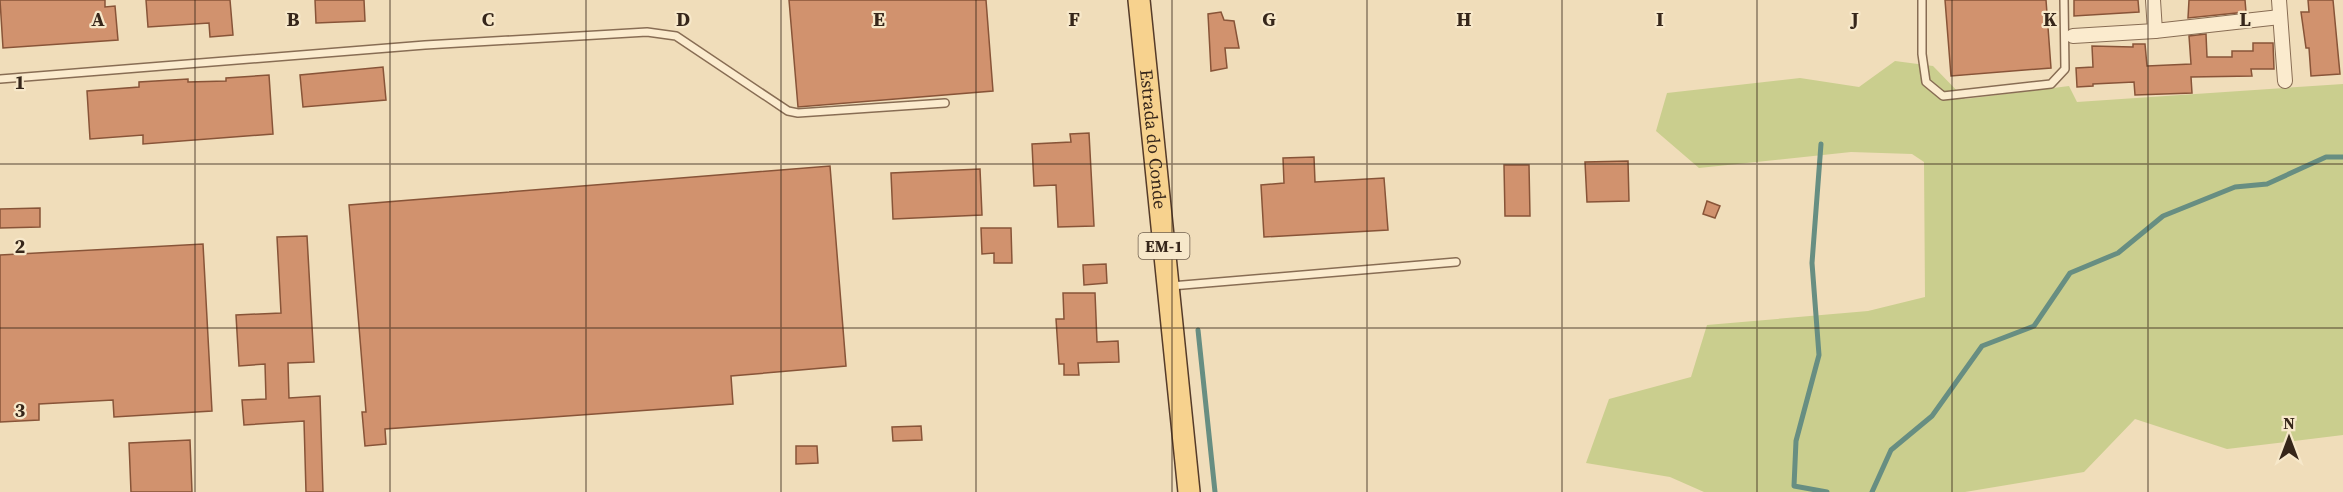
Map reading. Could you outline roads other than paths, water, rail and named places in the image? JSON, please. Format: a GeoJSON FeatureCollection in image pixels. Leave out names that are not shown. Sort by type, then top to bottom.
{"type":"FeatureCollection","features":[{"type":"Feature","properties":{"kind":"main road","name":"Estrada do Conde"},"geometry":{"type":"LineString","coordinates":[[1139,0],[1189,492]]}},
{"type":"Feature","properties":{"kind":"street"},"geometry":{"type":"LineString","coordinates":[[2153,0],[2155,31]]}},
{"type":"Feature","properties":{"kind":"street"},"geometry":{"type":"LineString","coordinates":[[2279,0],[2285,81]]}},
{"type":"Feature","properties":{"kind":"street"},"geometry":{"type":"LineString","coordinates":[[2073,36],[2155,31],[2280,17]]}},
{"type":"Feature","properties":{"kind":"lane"},"geometry":{"type":"LineString","coordinates":[[1922,0],[1922,54],[1926,82],[1943,96],[2051,84],[2065,69],[2064,0]]}},
{"type":"Feature","properties":{"kind":"lane"},"geometry":{"type":"LineString","coordinates":[[0,79],[402,46],[647,32],[676,36],[789,111],[798,113],[945,103]]}},
{"type":"Feature","properties":{"kind":"lane"},"geometry":{"type":"LineString","coordinates":[[1168,286],[1456,262]]}},
{"type":"Feature","properties":{"kind":"waterway"},"geometry":{"type":"LineString","coordinates":[[1821,144],[1812,263],[1819,355],[1796,441],[1794,486],[1827,492]]}},
{"type":"Feature","properties":{"kind":"waterway"},"geometry":{"type":"LineString","coordinates":[[1872,492],[1891,450],[1932,416],[1982,346],[2034,326],[2070,273],[2118,253],[2163,216],[2235,187],[2267,184],[2326,157],[2343,157]]}},
{"type":"Feature","properties":{"kind":"waterway"},"geometry":{"type":"LineString","coordinates":[[1198,330],[1215,492]]}}]}
